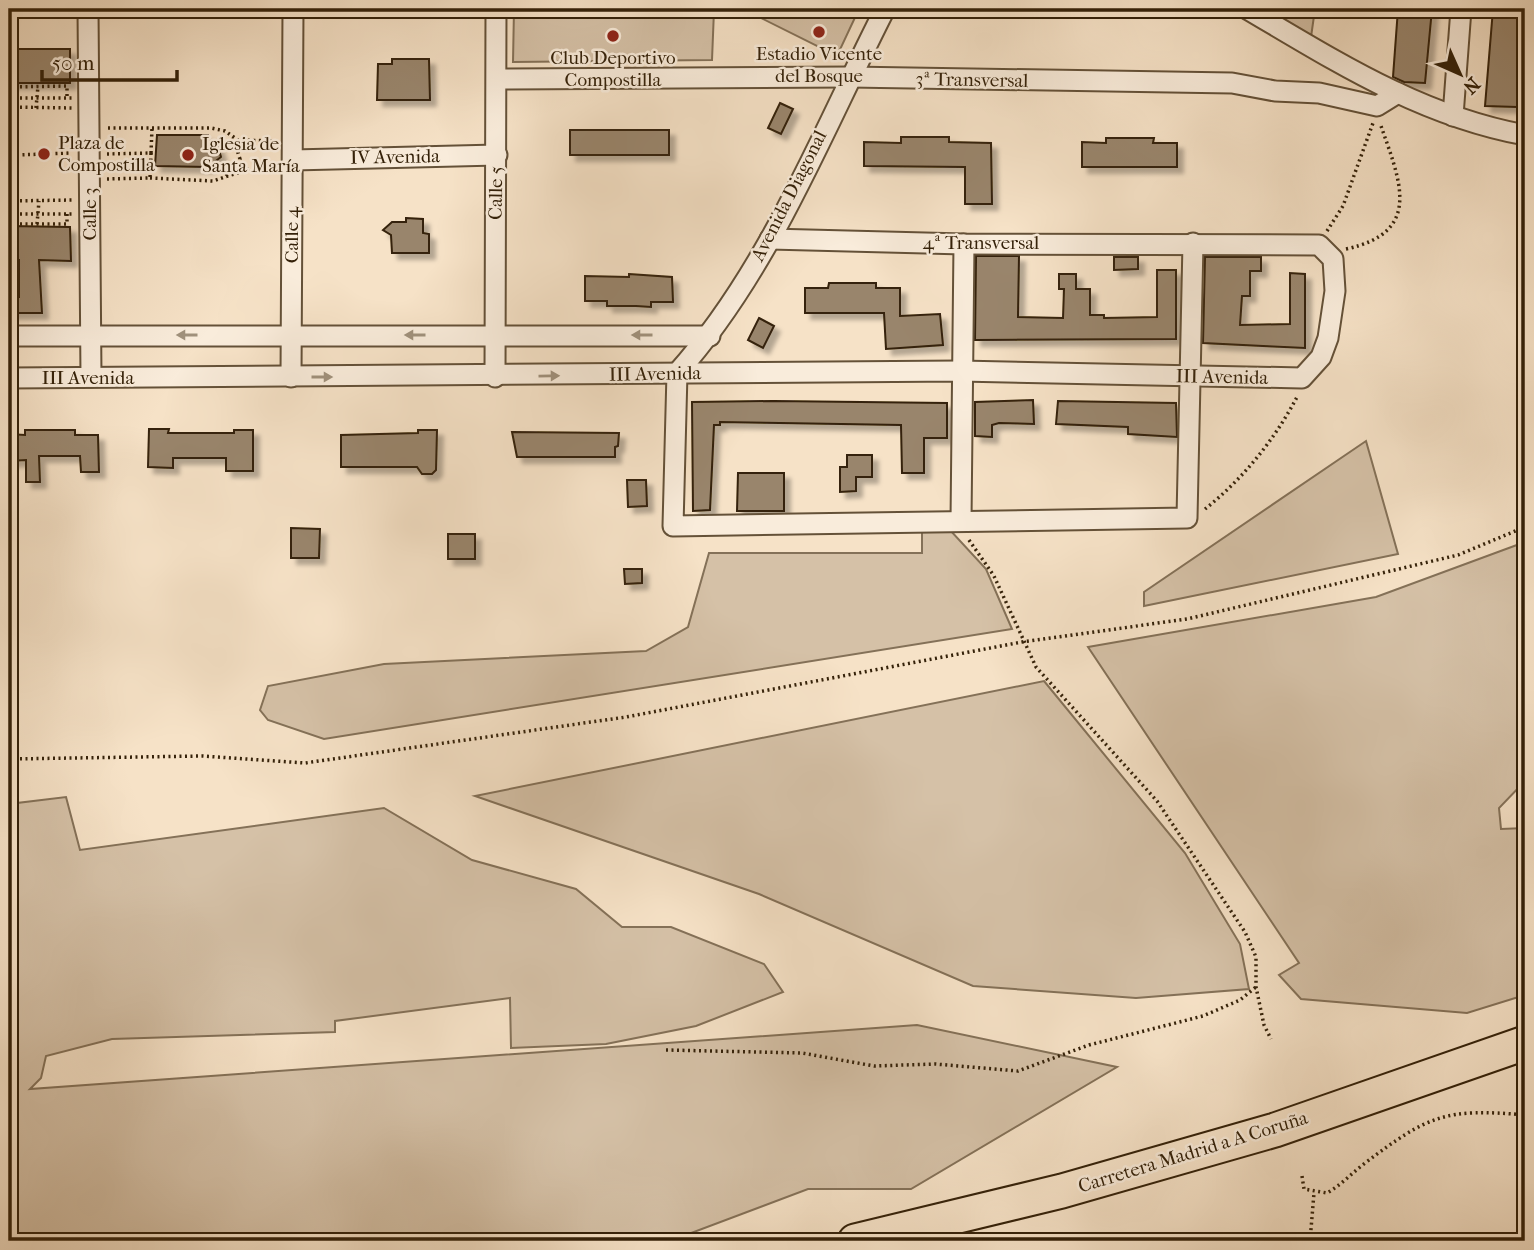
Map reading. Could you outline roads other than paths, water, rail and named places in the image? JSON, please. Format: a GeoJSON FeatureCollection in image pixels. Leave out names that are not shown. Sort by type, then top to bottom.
{"type":"FeatureCollection","features":[{"type":"Feature","properties":{"kind":"highway","name":"Carretera Madrid a A Coruña"},"geometry":{"type":"LineString","coordinates":[[855,1241],[1062,1191],[1275,1130],[1525,1043]]}},
{"type":"Feature","properties":{"kind":"street","name":"Calle 3"},"geometry":{"type":"LineString","coordinates":[[88,9],[90,377]]}},
{"type":"Feature","properties":{"kind":"street","name":"Calle 4"},"geometry":{"type":"LineString","coordinates":[[291,377],[293,9]]}},
{"type":"Feature","properties":{"kind":"street","name":"Calle 5"},"geometry":{"type":"LineString","coordinates":[[495,377],[496,9]]}},
{"type":"Feature","properties":{"kind":"street","name":"Avenida Diagonal"},"geometry":{"type":"LineString","coordinates":[[677,373],[710,336],[770,239],[885,9]]}},
{"type":"Feature","properties":{"kind":"street"},"geometry":{"type":"LineString","coordinates":[[1247,9],[1387,101],[1525,135]]}},
{"type":"Feature","properties":{"kind":"street"},"geometry":{"type":"LineString","coordinates":[[1453,116],[1461,9]]}},
{"type":"Feature","properties":{"kind":"street","name":"3ª Transversal"},"geometry":{"type":"LineString","coordinates":[[497,79],[850,77],[1232,83],[1275,91],[1387,101]]}},
{"type":"Feature","properties":{"kind":"street","name":"IV Avenida"},"geometry":{"type":"LineString","coordinates":[[292,160],[497,155]]}},
{"type":"Feature","properties":{"kind":"street","name":"4ª Transversal"},"geometry":{"type":"LineString","coordinates":[[770,239],[964,244],[1193,243],[1323,249],[1333,259],[1335,291],[1328,338],[1321,357],[1302,378]]}},
{"type":"Feature","properties":{"kind":"street"},"geometry":{"type":"LineString","coordinates":[[677,373],[673,526],[1187,518],[1193,243]]}},
{"type":"Feature","properties":{"kind":"street"},"geometry":{"type":"LineString","coordinates":[[958,522],[964,244]]}},
{"type":"Feature","properties":{"kind":"street","name":"III Avenida"},"geometry":{"type":"LineString","coordinates":[[9,335],[710,336]]}},
{"type":"Feature","properties":{"kind":"street","name":"III Avenida"},"geometry":{"type":"LineString","coordinates":[[9,379],[960,371],[1302,378]]}},
{"type":"Feature","properties":{"kind":"place","name":"Estadio Vicente del Bosque"},"geometry":{"type":"Point","coordinates":[819,32]}},
{"type":"Feature","properties":{"kind":"place","name":"Club Deportivo Compostilla"},"geometry":{"type":"Point","coordinates":[613,36]}},
{"type":"Feature","properties":{"kind":"place","name":"Plaza de Compostilla"},"geometry":{"type":"Point","coordinates":[44,154]}},
{"type":"Feature","properties":{"kind":"place","name":"Iglesia de Santa María"},"geometry":{"type":"Point","coordinates":[188,155]}}]}
